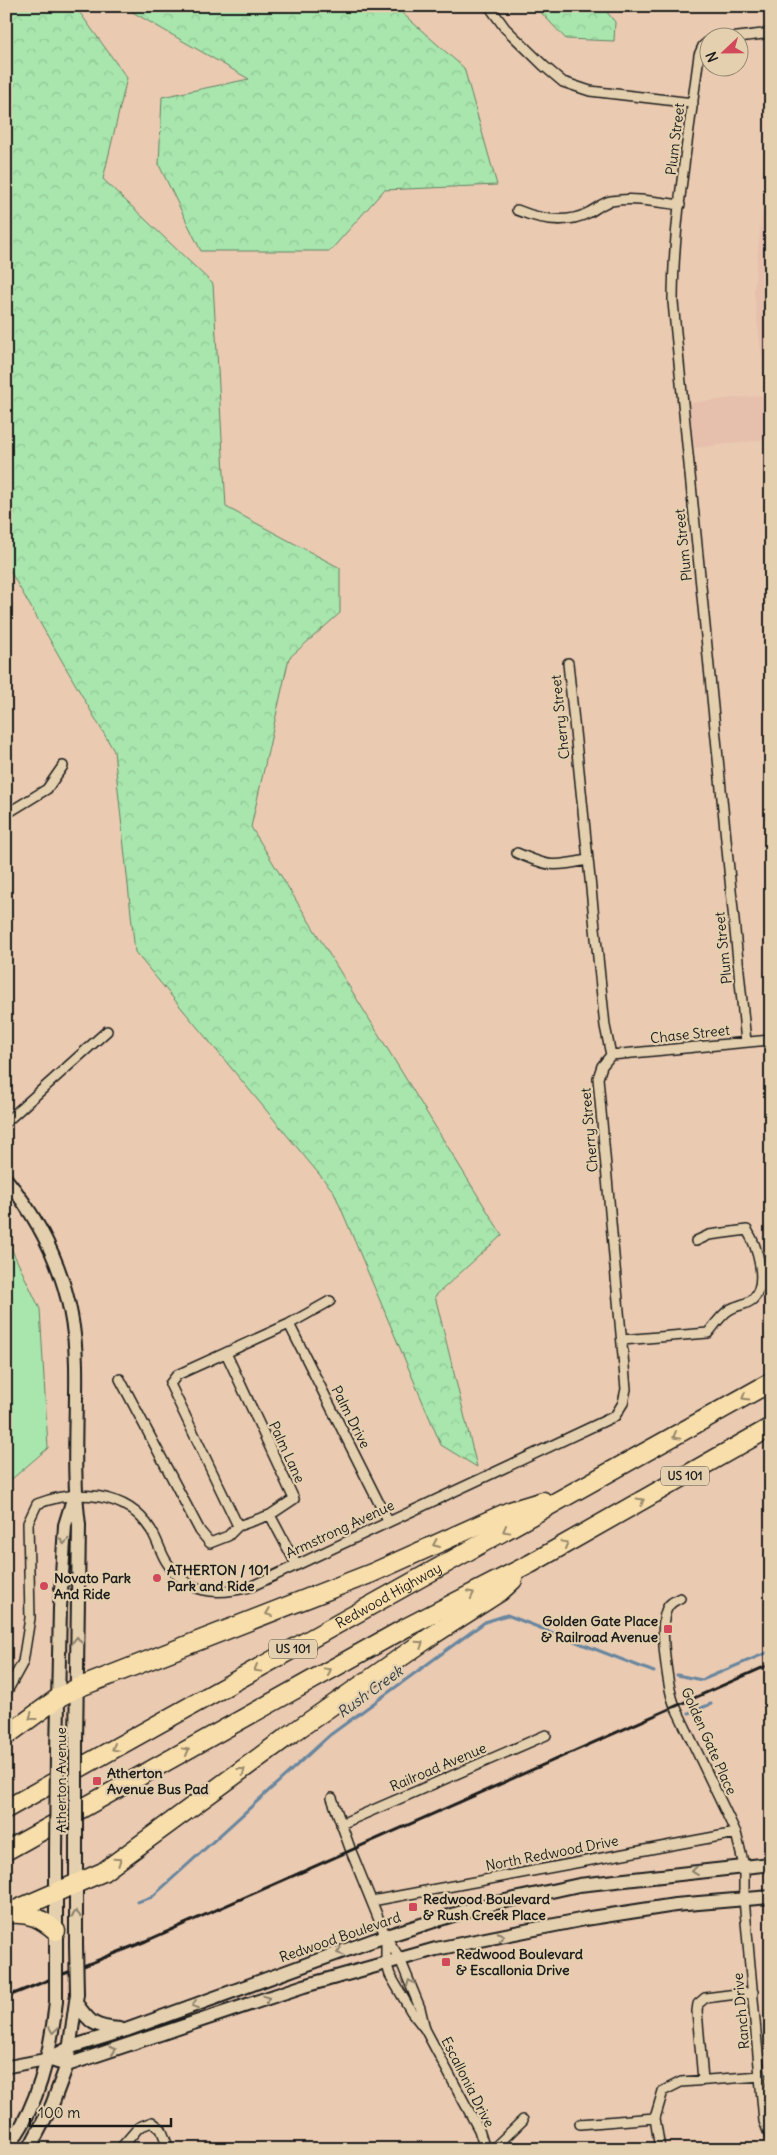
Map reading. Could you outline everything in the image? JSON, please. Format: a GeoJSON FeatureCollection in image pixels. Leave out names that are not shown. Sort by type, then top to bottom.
{"type":"FeatureCollection","features":[{"type":"Feature","properties":{"kind":"highway","name":"Redwood Highway"},"geometry":{"type":"LineString","coordinates":[[6,1809],[771,1382]]}},
{"type":"Feature","properties":{"kind":"highway","name":"US 101"},"geometry":{"type":"LineString","coordinates":[[6,1851],[407,1627],[530,1564],[771,1427]]}},
{"type":"Feature","properties":{"kind":"highway"},"geometry":{"type":"LineString","coordinates":[[6,1736],[58,1698],[76,1689],[372,1573],[510,1511],[579,1489]]}},
{"type":"Feature","properties":{"kind":"highway"},"geometry":{"type":"LineString","coordinates":[[6,1914],[102,1872],[284,1739],[398,1659],[500,1592],[530,1564]]}},
{"type":"Feature","properties":{"kind":"highway"},"geometry":{"type":"LineString","coordinates":[[6,1914],[30,1914],[46,1922],[56,1931]]}},
{"type":"Feature","properties":{"kind":"main road","name":"Atherton Avenue"},"geometry":{"type":"LineString","coordinates":[[6,1179],[21,1198],[44,1235],[57,1262],[67,1293],[74,1326],[76,1364],[75,1494],[79,1525],[76,1689],[76,1999],[71,2047],[67,2065],[52,2105],[29,2149]]}},
{"type":"Feature","properties":{"kind":"main road","name":"Atherton Avenue"},"geometry":{"type":"LineString","coordinates":[[6,2149],[29,2110],[48,2059],[56,2002],[58,1698],[65,1525],[75,1494]]}},
{"type":"Feature","properties":{"kind":"main road","name":"Redwood Boulevard"},"geometry":{"type":"LineString","coordinates":[[48,2059],[71,2047],[126,2030],[386,1937],[478,1907],[579,1885],[771,1864]]}},
{"type":"Feature","properties":{"kind":"main road"},"geometry":{"type":"LineString","coordinates":[[67,2065],[304,1986],[386,1962],[585,1919],[675,1905],[771,1897]]}},
{"type":"Feature","properties":{"kind":"main road"},"geometry":{"type":"LineString","coordinates":[[76,1999],[90,2022],[102,2028],[126,2030]]}},
{"type":"Feature","properties":{"kind":"main road","name":"Redwood Boulevard"},"geometry":{"type":"LineString","coordinates":[[48,2059],[67,2065]]}},
{"type":"Feature","properties":{"kind":"street"},"geometry":{"type":"LineString","coordinates":[[489,6],[505,28],[563,82],[590,91],[693,103]]}},
{"type":"Feature","properties":{"kind":"street"},"geometry":{"type":"LineString","coordinates":[[750,36],[771,33]]}},
{"type":"Feature","properties":{"kind":"street","name":"Plum Street"},"geometry":{"type":"LineString","coordinates":[[700,53],[680,205],[673,280],[673,302],[746,1042]]}},
{"type":"Feature","properties":{"kind":"street"},"geometry":{"type":"LineString","coordinates":[[517,210],[537,218],[562,220],[586,215],[608,201],[627,199],[680,205]]}},
{"type":"Feature","properties":{"kind":"street","name":"Cherry Street"},"geometry":{"type":"LineString","coordinates":[[478,1480],[615,1416],[623,1403],[626,1389],[598,1078],[602,1066],[611,1055],[587,860],[568,663]]}},
{"type":"Feature","properties":{"kind":"street"},"geometry":{"type":"LineString","coordinates":[[6,814],[47,789],[63,766]]}},
{"type":"Feature","properties":{"kind":"street"},"geometry":{"type":"LineString","coordinates":[[517,853],[542,864],[560,866],[587,860]]}},
{"type":"Feature","properties":{"kind":"street"},"geometry":{"type":"LineString","coordinates":[[6,1122],[107,1031]]}},
{"type":"Feature","properties":{"kind":"street","name":"Chase Street"},"geometry":{"type":"LineString","coordinates":[[611,1055],[771,1040]]}},
{"type":"Feature","properties":{"kind":"street"},"geometry":{"type":"LineString","coordinates":[[622,1340],[708,1333],[728,1310],[752,1300],[760,1290],[760,1266],[756,1245],[748,1230],[710,1235],[696,1241]]}},
{"type":"Feature","properties":{"kind":"street"},"geometry":{"type":"LineString","coordinates":[[238,1526],[170,1384],[177,1375],[289,1324],[330,1301]]}},
{"type":"Feature","properties":{"kind":"street","name":"Palm Drive"},"geometry":{"type":"LineString","coordinates":[[289,1324],[388,1521]]}},
{"type":"Feature","properties":{"kind":"street","name":"Palm Lane"},"geometry":{"type":"LineString","coordinates":[[120,1378],[200,1531],[210,1543],[228,1536],[238,1526],[270,1515],[294,1499],[226,1353]]}},
{"type":"Feature","properties":{"kind":"street","name":"Armstrong Avenue"},"geometry":{"type":"LineString","coordinates":[[6,1693],[23,1662],[30,1618],[28,1523],[37,1504],[51,1498],[75,1494],[109,1499],[129,1506],[139,1514],[151,1530],[166,1561],[181,1579],[196,1588],[212,1592],[230,1592],[250,1587],[478,1480]]}},
{"type":"Feature","properties":{"kind":"street"},"geometry":{"type":"LineString","coordinates":[[270,1515],[296,1564]]}},
{"type":"Feature","properties":{"kind":"street","name":"Golden Gate Place"},"geometry":{"type":"LineString","coordinates":[[680,1598],[669,1605],[664,1618],[671,1698],[736,1833],[744,1866],[744,1899]]}},
{"type":"Feature","properties":{"kind":"street","name":"Railroad Avenue"},"geometry":{"type":"LineString","coordinates":[[340,1824],[546,1735]]}},
{"type":"Feature","properties":{"kind":"street"},"geometry":{"type":"LineString","coordinates":[[332,1798],[340,1824],[386,1937]]}},
{"type":"Feature","properties":{"kind":"street","name":"North Redwood Drive"},"geometry":{"type":"LineString","coordinates":[[372,1901],[736,1833]]}},
{"type":"Feature","properties":{"kind":"street","name":"Ranch Drive"},"geometry":{"type":"LineString","coordinates":[[744,1899],[761,2076],[771,2139]]}},
{"type":"Feature","properties":{"kind":"street","name":"Escallonia Drive"},"geometry":{"type":"LineString","coordinates":[[386,1937],[400,1959],[420,2008],[426,2029],[479,2130],[485,2149]]}},
{"type":"Feature","properties":{"kind":"street","name":"Escallonia Drive"},"geometry":{"type":"LineString","coordinates":[[386,1937],[386,1962],[390,1975],[411,2011],[426,2029]]}},
{"type":"Feature","properties":{"kind":"street"},"geometry":{"type":"LineString","coordinates":[[703,2080],[698,2004],[705,1998],[753,1992]]}},
{"type":"Feature","properties":{"kind":"street","name":"Redwood Boulevard"},"geometry":{"type":"LineString","coordinates":[[6,2067],[48,2059]]}},
{"type":"Feature","properties":{"kind":"street"},"geometry":{"type":"LineString","coordinates":[[660,2149],[656,2118],[663,2091],[681,2082],[761,2076]]}},
{"type":"Feature","properties":{"kind":"street"},"geometry":{"type":"LineString","coordinates":[[580,2124],[656,2118]]}},
{"type":"Feature","properties":{"kind":"street"},"geometry":{"type":"LineString","coordinates":[[493,2149],[523,2120]]}},
{"type":"Feature","properties":{"kind":"street"},"geometry":{"type":"LineString","coordinates":[[120,2149],[139,2127],[152,2122],[161,2128],[169,2149]]}},
{"type":"Feature","properties":{"kind":"shaded area"},"geometry":{"type":"Polygon","coordinates":[[[763,203],[771,203],[771,460],[768,439],[694,448],[689,403],[766,395],[754,291],[763,203]]]}},
{"type":"Feature","properties":{"kind":"green space"},"geometry":{"type":"Polygon","coordinates":[[[6,6],[75,6],[127,78],[103,179],[213,284],[226,507],[340,568],[340,613],[289,658],[251,827],[502,1235],[435,1296],[477,1467],[441,1445],[334,1192],[135,952],[114,751],[6,564],[6,6]]]}},
{"type":"Feature","properties":{"kind":"green space"},"geometry":{"type":"Polygon","coordinates":[[[122,6],[394,6],[464,68],[497,185],[384,190],[330,251],[201,251],[159,165],[162,97],[249,79],[122,6]]]}},
{"type":"Feature","properties":{"kind":"green space"},"geometry":{"type":"Polygon","coordinates":[[[535,6],[602,6],[615,22],[614,41],[566,39],[535,6]]]}},
{"type":"Feature","properties":{"kind":"green space"},"geometry":{"type":"Polygon","coordinates":[[[6,1218],[8,1242],[40,1309],[48,1448],[6,1484],[6,1218]]]}},
{"type":"Feature","properties":{"kind":"waterway","name":"Rush Creek"},"geometry":{"type":"LineString","coordinates":[[137,1902],[152,1897],[330,1735],[485,1622],[507,1615],[654,1672]]}},
{"type":"Feature","properties":{"kind":"waterway","name":"Rush Creek"},"geometry":{"type":"LineString","coordinates":[[677,1675],[702,1680],[771,1651]]}},
{"type":"Feature","properties":{"kind":"waterway"},"geometry":{"type":"LineString","coordinates":[[689,1713],[711,1704]]}},
{"type":"Feature","properties":{"kind":"railway"},"geometry":{"type":"LineString","coordinates":[[6,1997],[146,1941],[771,1664]]}},
{"type":"Feature","properties":{"kind":"place","name":"ATHERTON / 101 Park and Ride"},"geometry":{"type":"Point","coordinates":[157,1578]}},
{"type":"Feature","properties":{"kind":"place","name":"Novato Park And Ride"},"geometry":{"type":"Point","coordinates":[44,1586]}},
{"type":"Feature","properties":{"kind":"place","name":"Golden Gate Place & Railroad Avenue"},"geometry":{"type":"Point","coordinates":[668,1629]}},
{"type":"Feature","properties":{"kind":"place","name":"Atherton Avenue Bus Pad"},"geometry":{"type":"Point","coordinates":[97,1781]}},
{"type":"Feature","properties":{"kind":"place","name":"Redwood Boulevard & Rush Creek Place"},"geometry":{"type":"Point","coordinates":[413,1907]}},
{"type":"Feature","properties":{"kind":"place","name":"Redwood Boulevard & Escallonia Drive"},"geometry":{"type":"Point","coordinates":[446,1962]}}]}
